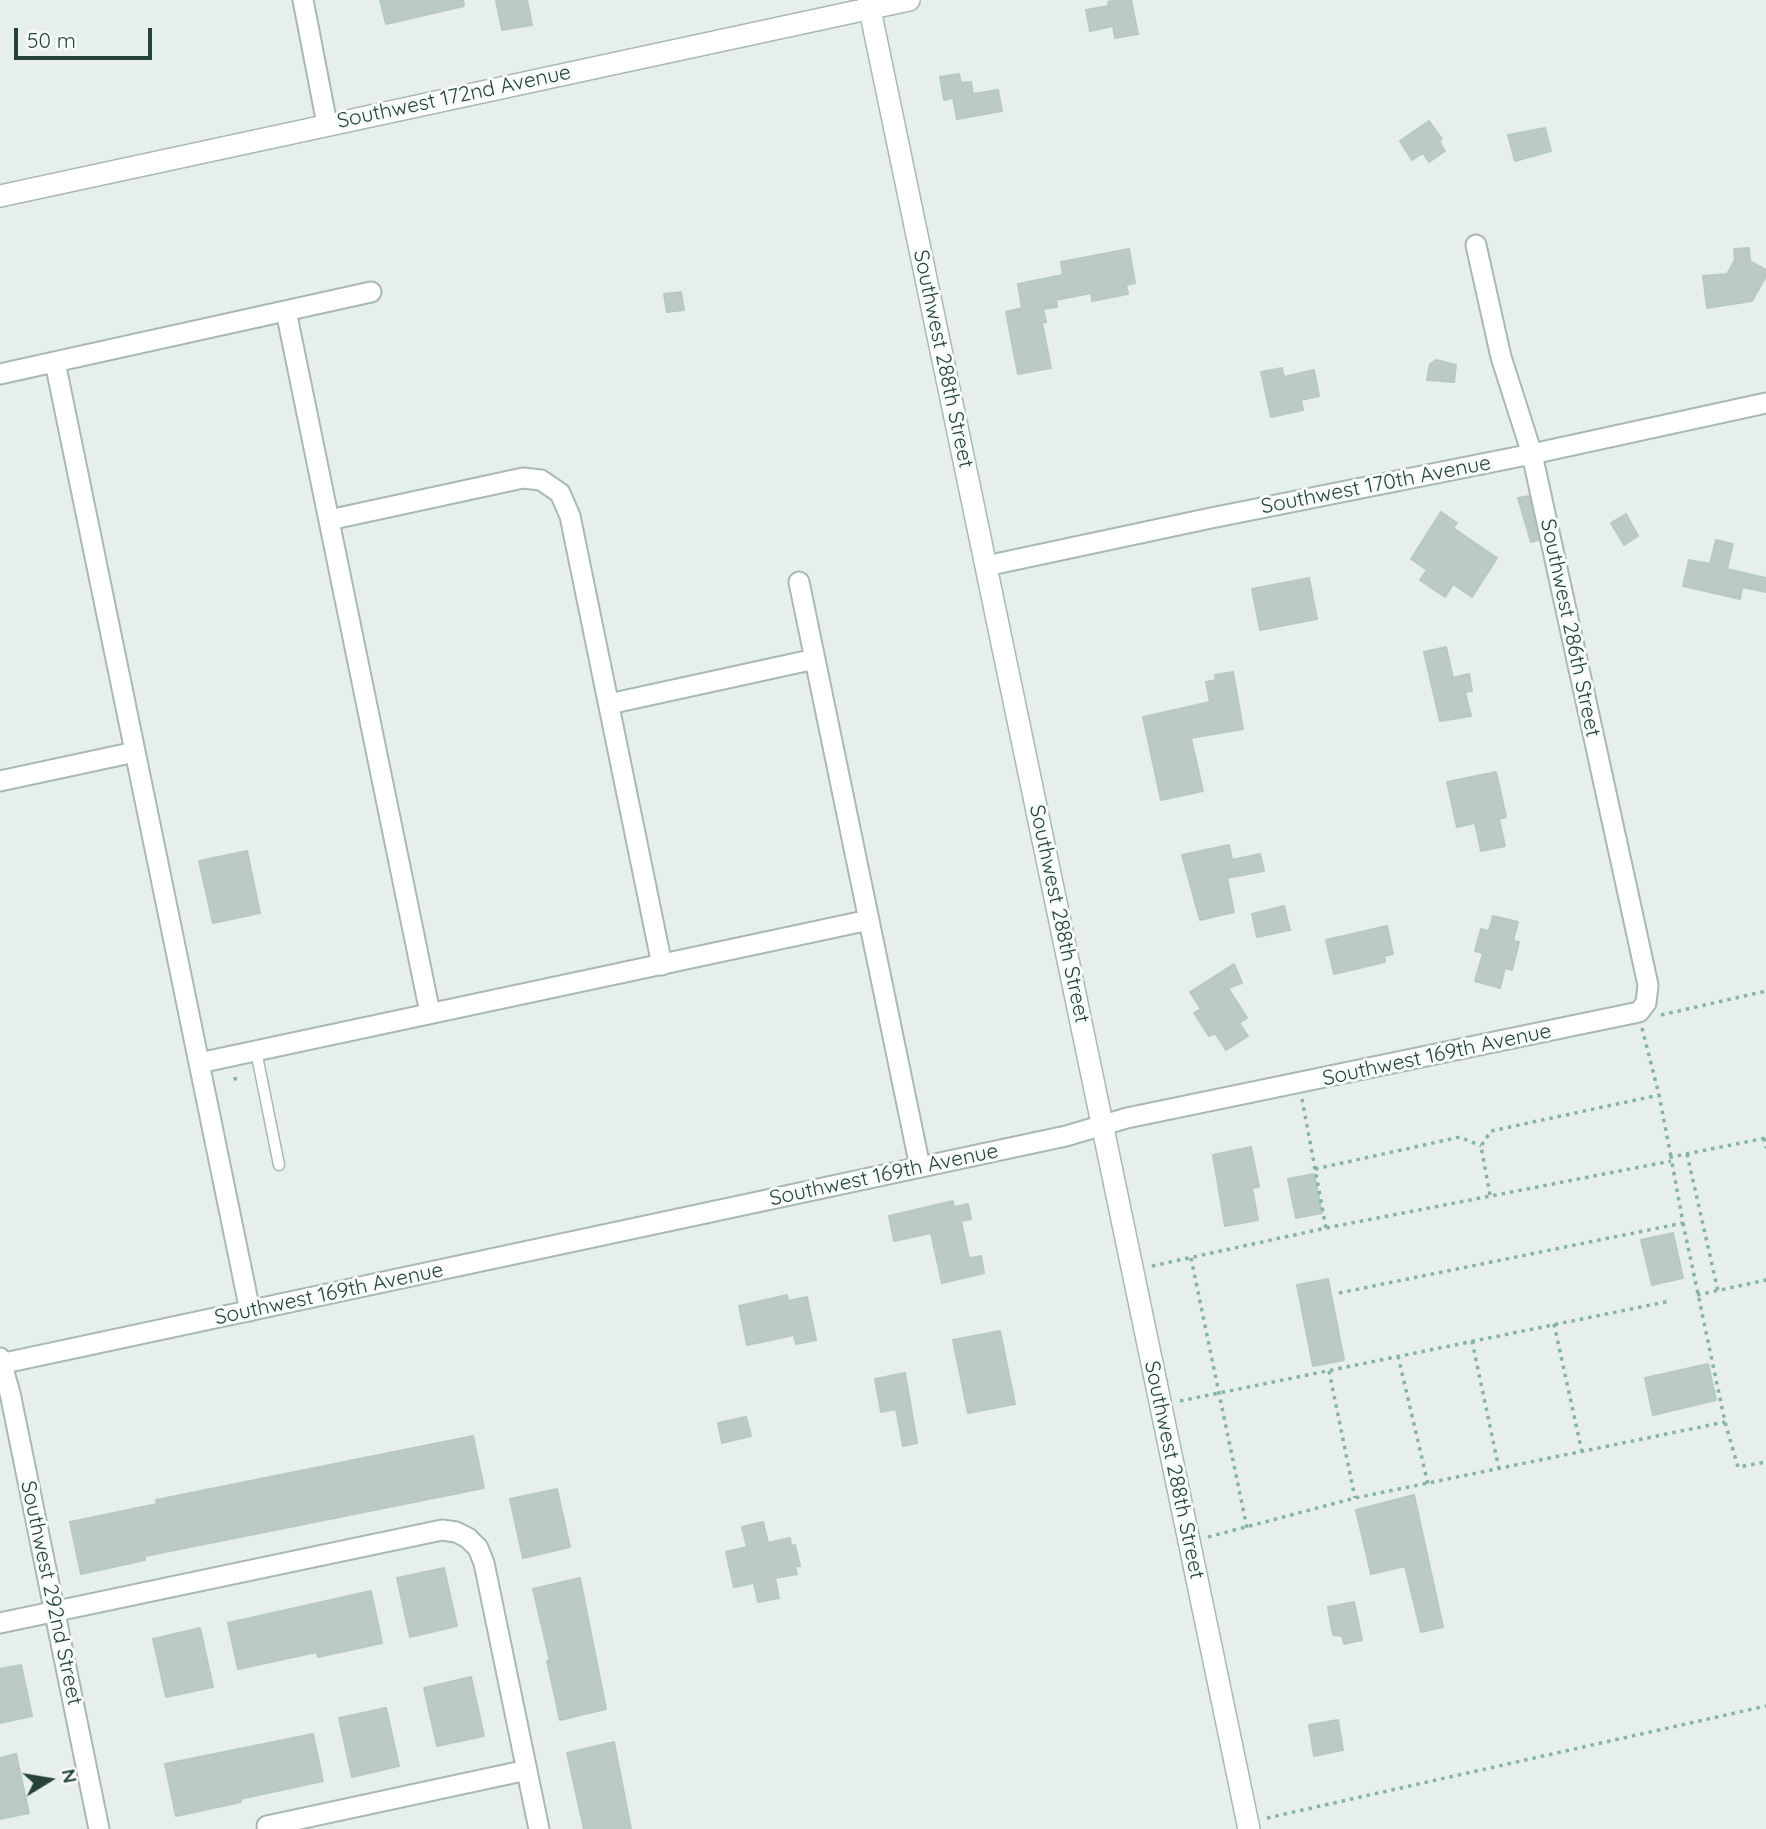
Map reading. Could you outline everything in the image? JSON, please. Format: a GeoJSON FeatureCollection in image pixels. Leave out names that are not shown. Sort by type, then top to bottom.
{"type":"FeatureCollection","features":[{"type":"Feature","properties":{"kind":"street"},"geometry":{"type":"LineString","coordinates":[[303,0],[327,124]]}},
{"type":"Feature","properties":{"kind":"street","name":"Southwest 172nd Avenue"},"geometry":{"type":"LineString","coordinates":[[0,196],[869,4],[909,0]]}},
{"type":"Feature","properties":{"kind":"street","name":"Southwest 288th Street"},"geometry":{"type":"LineString","coordinates":[[869,4],[1248,1826]]}},
{"type":"Feature","properties":{"kind":"street","name":"Southwest 286th Street"},"geometry":{"type":"LineString","coordinates":[[1476,245],[1500,357],[1532,454],[1648,985],[1646,1003],[1639,1012]]}},
{"type":"Feature","properties":{"kind":"street"},"geometry":{"type":"LineString","coordinates":[[0,374],[371,292]]}},
{"type":"Feature","properties":{"kind":"street"},"geometry":{"type":"LineString","coordinates":[[286,311],[430,1013]]}},
{"type":"Feature","properties":{"kind":"street"},"geometry":{"type":"LineString","coordinates":[[55,362],[250,1311]]}},
{"type":"Feature","properties":{"kind":"street","name":"Southwest 170th Avenue"},"geometry":{"type":"LineString","coordinates":[[986,566],[1766,403]]}},
{"type":"Feature","properties":{"kind":"street"},"geometry":{"type":"LineString","coordinates":[[329,520],[518,479],[534,478],[560,493],[568,509],[662,965]]}},
{"type":"Feature","properties":{"kind":"street"},"geometry":{"type":"LineString","coordinates":[[799,582],[920,1167]]}},
{"type":"Feature","properties":{"kind":"street"},"geometry":{"type":"LineString","coordinates":[[609,704],[815,659]]}},
{"type":"Feature","properties":{"kind":"street"},"geometry":{"type":"LineString","coordinates":[[0,781],[135,752]]}},
{"type":"Feature","properties":{"kind":"street"},"geometry":{"type":"LineString","coordinates":[[199,1063],[869,920]]}},
{"type":"Feature","properties":{"kind":"street","name":"Southwest 169th Avenue"},"geometry":{"type":"LineString","coordinates":[[1,1362],[1066,1136],[1127,1118],[1639,1012]]}},
{"type":"Feature","properties":{"kind":"street","name":"Southwest 292nd Street"},"geometry":{"type":"LineString","coordinates":[[1,1362],[10,1393],[99,1829]]}},
{"type":"Feature","properties":{"kind":"street"},"geometry":{"type":"LineString","coordinates":[[0,1623],[442,1530],[456,1532],[468,1538],[478,1548],[484,1563],[539,1829]]}},
{"type":"Feature","properties":{"kind":"street"},"geometry":{"type":"LineString","coordinates":[[262,1828],[527,1770]]}},
{"type":"Feature","properties":{"kind":"lane"},"geometry":{"type":"LineString","coordinates":[[256,1051],[279,1165]]}},
{"type":"Feature","properties":{"kind":"path"},"geometry":{"type":"LineString","coordinates":[[1639,1012],[1651,1017],[1766,991]]}},
{"type":"Feature","properties":{"kind":"path"},"geometry":{"type":"LineString","coordinates":[[1639,1012],[1659,1095],[1697,1295],[1725,1422],[1738,1467],[1766,1462]]}},
{"type":"Feature","properties":{"kind":"path"},"geometry":{"type":"LineString","coordinates":[[234,1077],[236,1085]]}},
{"type":"Feature","properties":{"kind":"path"},"geometry":{"type":"LineString","coordinates":[[1299,1084],[1326,1228]]}},
{"type":"Feature","properties":{"kind":"path"},"geometry":{"type":"LineString","coordinates":[[1490,1195],[1480,1146],[1491,1130],[1659,1095]]}},
{"type":"Feature","properties":{"kind":"path"},"geometry":{"type":"LineString","coordinates":[[1315,1168],[1460,1137],[1480,1146]]}},
{"type":"Feature","properties":{"kind":"path"},"geometry":{"type":"LineString","coordinates":[[1133,1271],[1326,1228],[1765,1138],[1766,1148]]}},
{"type":"Feature","properties":{"kind":"path"},"geometry":{"type":"LineString","coordinates":[[1687,1154],[1718,1291]]}},
{"type":"Feature","properties":{"kind":"path"},"geometry":{"type":"LineString","coordinates":[[1339,1293],[1683,1223]]}},
{"type":"Feature","properties":{"kind":"path"},"geometry":{"type":"LineString","coordinates":[[1191,1258],[1247,1528]]}},
{"type":"Feature","properties":{"kind":"path"},"geometry":{"type":"LineString","coordinates":[[1697,1295],[1766,1280]]}},
{"type":"Feature","properties":{"kind":"path"},"geometry":{"type":"LineString","coordinates":[[1161,1405],[1670,1301]]}},
{"type":"Feature","properties":{"kind":"path"},"geometry":{"type":"LineString","coordinates":[[1554,1324],[1582,1452]]}},
{"type":"Feature","properties":{"kind":"path"},"geometry":{"type":"LineString","coordinates":[[1472,1341],[1499,1469]]}},
{"type":"Feature","properties":{"kind":"path"},"geometry":{"type":"LineString","coordinates":[[1398,1356],[1428,1484]]}},
{"type":"Feature","properties":{"kind":"path"},"geometry":{"type":"LineString","coordinates":[[1329,1371],[1354,1498]]}},
{"type":"Feature","properties":{"kind":"path"},"geometry":{"type":"LineString","coordinates":[[1189,1542],[1354,1498],[1725,1422]]}},
{"type":"Feature","properties":{"kind":"path"},"geometry":{"type":"LineString","coordinates":[[1248,1826],[1766,1706]]}},
{"type":"Feature","properties":{"kind":"building"},"geometry":{"type":"Polygon","coordinates":[[[380,0],[463,0],[464,6],[386,24],[380,0]]]}},
{"type":"Feature","properties":{"kind":"building"},"geometry":{"type":"Polygon","coordinates":[[[496,0],[527,0],[532,25],[502,30],[496,0]]]}},
{"type":"Feature","properties":{"kind":"building"},"geometry":{"type":"Polygon","coordinates":[[[1131,0],[1138,34],[1115,38],[1113,26],[1090,31],[1086,10],[1109,6],[1108,2],[1131,0]]]}},
{"type":"Feature","properties":{"kind":"building"},"geometry":{"type":"Polygon","coordinates":[[[959,74],[961,83],[971,82],[973,94],[998,90],[1002,111],[957,119],[953,98],[944,100],[940,77],[959,74]]]}},
{"type":"Feature","properties":{"kind":"building"},"geometry":{"type":"Polygon","coordinates":[[[1429,121],[1442,139],[1439,141],[1445,151],[1429,162],[1423,153],[1412,160],[1400,141],[1429,121]]]}},
{"type":"Feature","properties":{"kind":"building"},"geometry":{"type":"Polygon","coordinates":[[[1545,128],[1551,151],[1515,161],[1508,135],[1545,128]]]}},
{"type":"Feature","properties":{"kind":"building"},"geometry":{"type":"Polygon","coordinates":[[[1749,248],[1750,261],[1766,270],[1766,276],[1752,301],[1707,308],[1703,276],[1727,274],[1735,260],[1734,249],[1749,248]]]}},
{"type":"Feature","properties":{"kind":"building"},"geometry":{"type":"Polygon","coordinates":[[[1129,249],[1135,283],[1126,285],[1128,294],[1092,301],[1091,293],[1056,300],[1057,307],[1043,309],[1046,322],[1042,323],[1051,368],[1018,374],[1006,312],[1022,308],[1018,284],[1063,275],[1061,262],[1129,249]]]}},
{"type":"Feature","properties":{"kind":"building"},"geometry":{"type":"Polygon","coordinates":[[[681,292],[684,310],[667,312],[664,294],[681,292]]]}},
{"type":"Feature","properties":{"kind":"building"},"geometry":{"type":"Polygon","coordinates":[[[1436,360],[1456,365],[1454,382],[1427,380],[1430,364],[1436,360]]]}},
{"type":"Feature","properties":{"kind":"building"},"geometry":{"type":"Polygon","coordinates":[[[1282,368],[1284,377],[1314,370],[1319,396],[1301,400],[1303,410],[1271,417],[1261,372],[1282,368]]]}},
{"type":"Feature","properties":{"kind":"building"},"geometry":{"type":"Polygon","coordinates":[[[1529,496],[1538,540],[1531,542],[1518,498],[1529,496]]]}},
{"type":"Feature","properties":{"kind":"building"},"geometry":{"type":"Polygon","coordinates":[[[1441,512],[1457,523],[1453,528],[1497,558],[1472,597],[1453,584],[1445,597],[1420,580],[1427,570],[1411,559],[1441,512]]]}},
{"type":"Feature","properties":{"kind":"building"},"geometry":{"type":"Polygon","coordinates":[[[1626,514],[1638,536],[1624,545],[1611,523],[1626,514]]]}},
{"type":"Feature","properties":{"kind":"building"},"geometry":{"type":"Polygon","coordinates":[[[1716,540],[1733,544],[1727,569],[1766,578],[1766,592],[1742,587],[1740,599],[1683,586],[1689,560],[1710,564],[1716,540]]]}},
{"type":"Feature","properties":{"kind":"building"},"geometry":{"type":"Polygon","coordinates":[[[1309,578],[1317,619],[1260,630],[1252,589],[1309,578]]]}},
{"type":"Feature","properties":{"kind":"building"},"geometry":{"type":"Polygon","coordinates":[[[1446,647],[1453,678],[1469,674],[1472,691],[1465,692],[1471,716],[1440,721],[1424,652],[1446,647]]]}},
{"type":"Feature","properties":{"kind":"building"},"geometry":{"type":"Polygon","coordinates":[[[1233,672],[1243,729],[1191,738],[1203,791],[1161,800],[1143,717],[1210,702],[1206,682],[1216,680],[1215,675],[1233,672]]]}},
{"type":"Feature","properties":{"kind":"building"},"geometry":{"type":"Polygon","coordinates":[[[1496,772],[1506,817],[1499,819],[1505,846],[1481,851],[1475,823],[1457,827],[1447,782],[1496,772]]]}},
{"type":"Feature","properties":{"kind":"building"},"geometry":{"type":"Polygon","coordinates":[[[1229,845],[1232,860],[1260,854],[1264,871],[1227,878],[1234,912],[1200,920],[1182,855],[1229,845]]]}},
{"type":"Feature","properties":{"kind":"building"},"geometry":{"type":"Polygon","coordinates":[[[247,851],[260,913],[213,923],[199,861],[247,851]]]}},
{"type":"Feature","properties":{"kind":"building"},"geometry":{"type":"Polygon","coordinates":[[[1284,906],[1290,930],[1257,937],[1252,914],[1284,906]]]}},
{"type":"Feature","properties":{"kind":"building"},"geometry":{"type":"Polygon","coordinates":[[[1493,916],[1518,922],[1513,941],[1519,942],[1512,970],[1505,968],[1500,988],[1475,981],[1483,953],[1475,951],[1481,929],[1489,931],[1493,916]]]}},
{"type":"Feature","properties":{"kind":"building"},"geometry":{"type":"Polygon","coordinates":[[[1387,926],[1393,954],[1384,956],[1385,962],[1334,974],[1326,940],[1387,926]]]}},
{"type":"Feature","properties":{"kind":"building"},"geometry":{"type":"Polygon","coordinates":[[[1234,964],[1242,983],[1228,988],[1247,1018],[1239,1023],[1248,1036],[1226,1050],[1215,1033],[1209,1036],[1194,1013],[1201,1009],[1190,992],[1234,964]]]}},
{"type":"Feature","properties":{"kind":"building"},"geometry":{"type":"Polygon","coordinates":[[[1251,1147],[1259,1187],[1252,1188],[1258,1220],[1225,1226],[1213,1155],[1251,1147]]]}},
{"type":"Feature","properties":{"kind":"building"},"geometry":{"type":"Polygon","coordinates":[[[1314,1174],[1322,1213],[1296,1218],[1288,1179],[1314,1174]]]}},
{"type":"Feature","properties":{"kind":"building"},"geometry":{"type":"Polygon","coordinates":[[[953,1201],[954,1207],[968,1204],[971,1219],[961,1221],[969,1258],[981,1256],[984,1273],[942,1283],[931,1233],[894,1241],[889,1216],[953,1201]]]}},
{"type":"Feature","properties":{"kind":"building"},"geometry":{"type":"Polygon","coordinates":[[[1673,1233],[1683,1278],[1652,1285],[1641,1240],[1673,1233]]]}},
{"type":"Feature","properties":{"kind":"building"},"geometry":{"type":"Polygon","coordinates":[[[1328,1279],[1344,1360],[1313,1366],[1297,1285],[1328,1279]]]}},
{"type":"Feature","properties":{"kind":"building"},"geometry":{"type":"Polygon","coordinates":[[[787,1295],[788,1301],[807,1297],[816,1340],[796,1344],[794,1335],[747,1345],[739,1306],[787,1295]]]}},
{"type":"Feature","properties":{"kind":"building"},"geometry":{"type":"Polygon","coordinates":[[[1000,1331],[1015,1404],[968,1413],[953,1340],[1000,1331]]]}},
{"type":"Feature","properties":{"kind":"building"},"geometry":{"type":"Polygon","coordinates":[[[1708,1364],[1716,1400],[1653,1415],[1645,1378],[1708,1364]]]}},
{"type":"Feature","properties":{"kind":"building"},"geometry":{"type":"Polygon","coordinates":[[[905,1373],[917,1443],[903,1446],[896,1409],[881,1412],[875,1379],[905,1373]]]}},
{"type":"Feature","properties":{"kind":"building"},"geometry":{"type":"Polygon","coordinates":[[[746,1417],[751,1436],[722,1443],[718,1423],[746,1417]]]}},
{"type":"Feature","properties":{"kind":"building"},"geometry":{"type":"Polygon","coordinates":[[[473,1436],[484,1488],[145,1556],[145,1560],[81,1574],[70,1522],[157,1504],[156,1500],[473,1436]]]}},
{"type":"Feature","properties":{"kind":"building"},"geometry":{"type":"Polygon","coordinates":[[[557,1489],[570,1547],[523,1558],[510,1499],[557,1489]]]}},
{"type":"Feature","properties":{"kind":"building"},"geometry":{"type":"Polygon","coordinates":[[[1414,1495],[1443,1627],[1421,1632],[1405,1566],[1371,1574],[1356,1510],[1414,1495]]]}},
{"type":"Feature","properties":{"kind":"building"},"geometry":{"type":"Polygon","coordinates":[[[763,1522],[768,1543],[790,1538],[791,1546],[795,1545],[800,1566],[795,1567],[797,1574],[775,1578],[779,1598],[758,1602],[754,1583],[734,1587],[726,1552],[747,1547],[742,1527],[763,1522]]]}},
{"type":"Feature","properties":{"kind":"building"},"geometry":{"type":"Polygon","coordinates":[[[444,1568],[457,1626],[410,1637],[397,1578],[444,1568]]]}},
{"type":"Feature","properties":{"kind":"building"},"geometry":{"type":"Polygon","coordinates":[[[580,1578],[606,1709],[560,1720],[547,1661],[550,1661],[533,1589],[580,1578]]]}},
{"type":"Feature","properties":{"kind":"building"},"geometry":{"type":"Polygon","coordinates":[[[371,1591],[382,1643],[318,1657],[317,1652],[238,1669],[228,1623],[371,1591]]]}},
{"type":"Feature","properties":{"kind":"building"},"geometry":{"type":"Polygon","coordinates":[[[1354,1602],[1362,1640],[1344,1644],[1342,1636],[1333,1635],[1328,1607],[1354,1602]]]}},
{"type":"Feature","properties":{"kind":"building"},"geometry":{"type":"Polygon","coordinates":[[[200,1628],[213,1687],[166,1697],[153,1639],[200,1628]]]}},
{"type":"Feature","properties":{"kind":"building"},"geometry":{"type":"Polygon","coordinates":[[[21,1665],[32,1716],[0,1723],[0,1669],[21,1665]]]}},
{"type":"Feature","properties":{"kind":"building"},"geometry":{"type":"Polygon","coordinates":[[[471,1677],[484,1736],[437,1746],[424,1688],[471,1677]]]}},
{"type":"Feature","properties":{"kind":"building"},"geometry":{"type":"Polygon","coordinates":[[[386,1708],[399,1766],[352,1777],[339,1718],[386,1708]]]}},
{"type":"Feature","properties":{"kind":"building"},"geometry":{"type":"Polygon","coordinates":[[[1338,1720],[1343,1750],[1314,1756],[1309,1725],[1338,1720]]]}},
{"type":"Feature","properties":{"kind":"building"},"geometry":{"type":"Polygon","coordinates":[[[313,1734],[323,1781],[176,1816],[165,1764],[313,1734]]]}},
{"type":"Feature","properties":{"kind":"building"},"geometry":{"type":"Polygon","coordinates":[[[614,1742],[631,1829],[584,1829],[567,1753],[614,1742]]]}},
{"type":"Feature","properties":{"kind":"building"},"geometry":{"type":"Polygon","coordinates":[[[16,1754],[29,1813],[0,1819],[0,1758],[16,1754]]]}}]}
